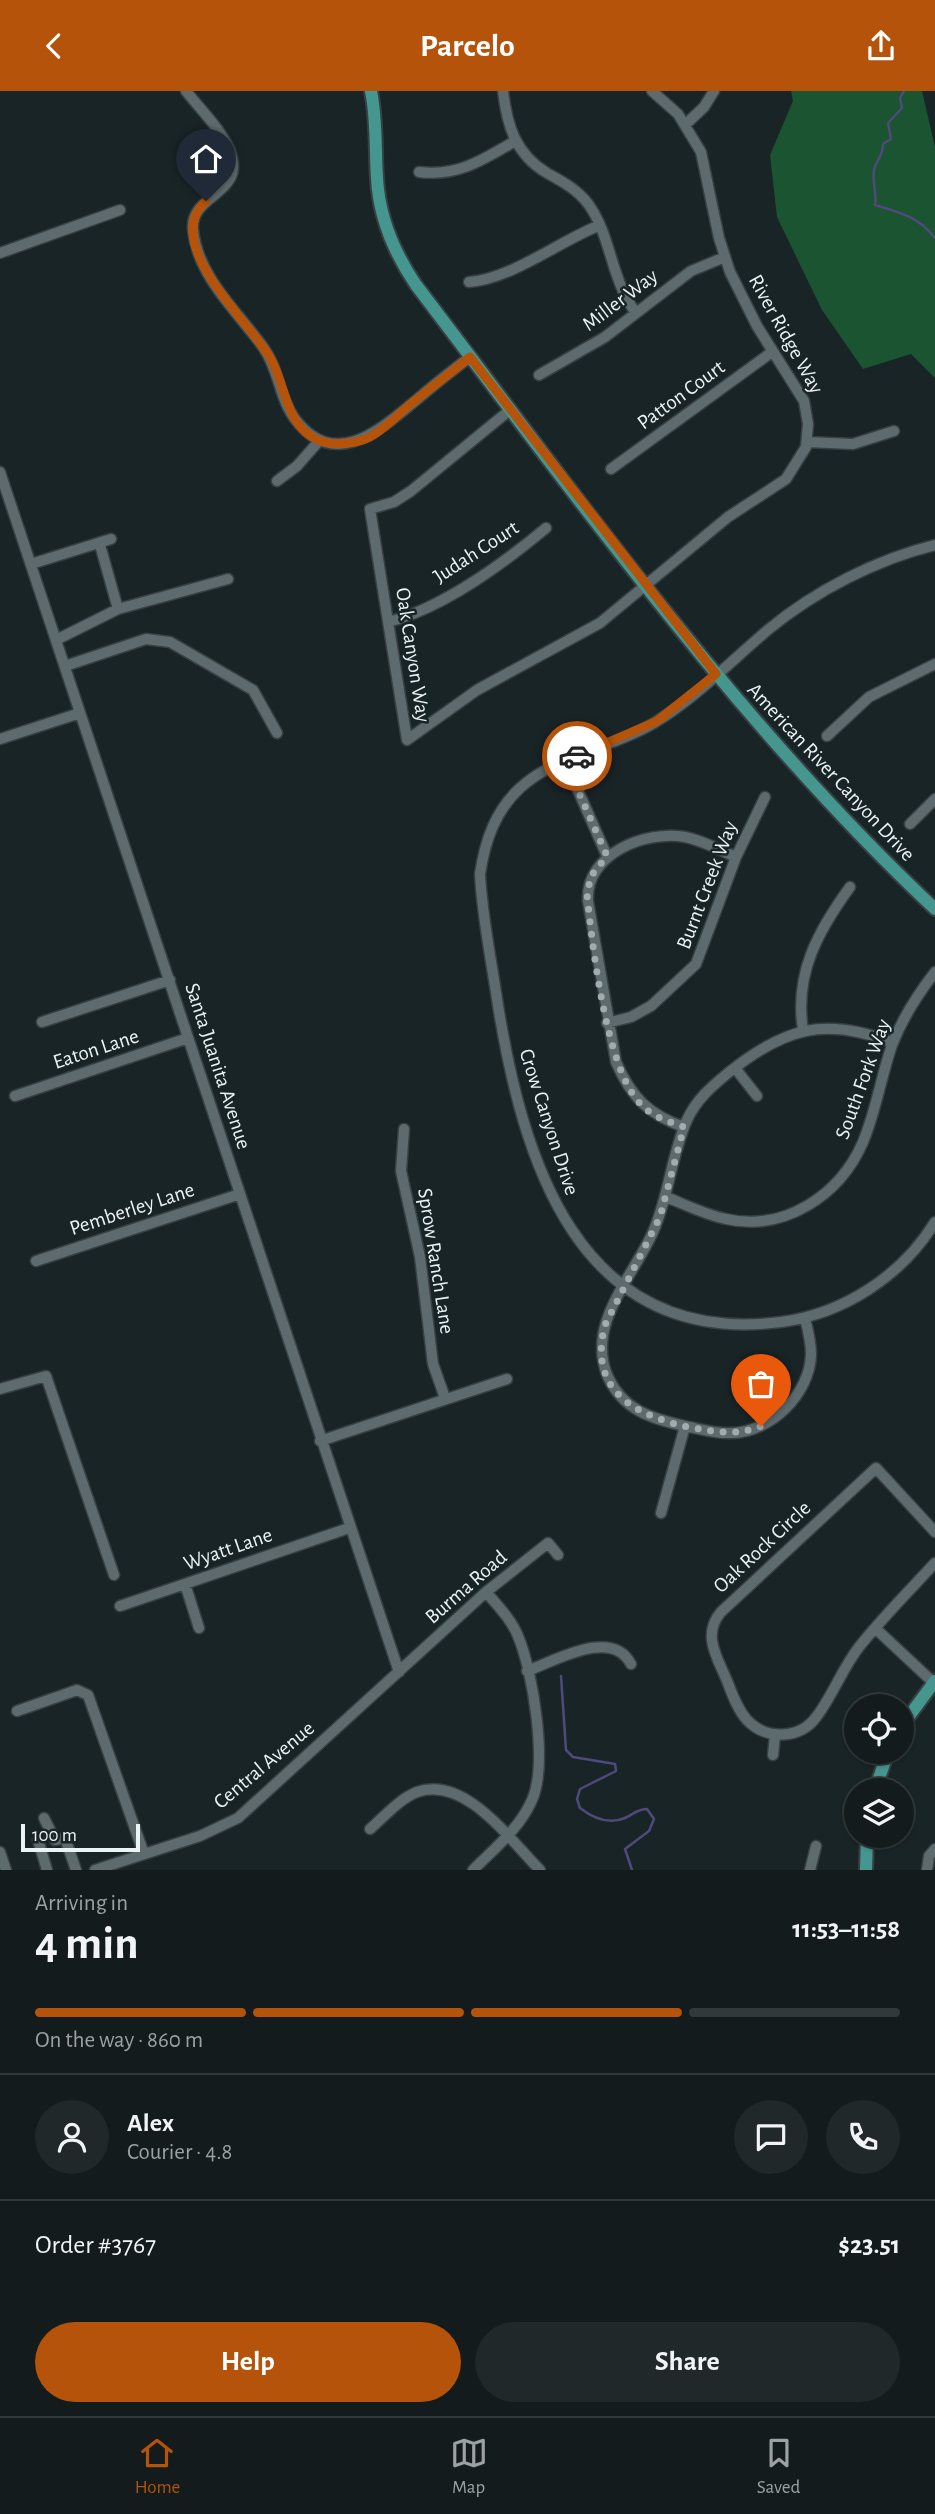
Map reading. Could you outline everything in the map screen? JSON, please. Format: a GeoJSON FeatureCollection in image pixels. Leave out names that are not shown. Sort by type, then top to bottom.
{"type":"FeatureCollection","features":[{"type":"Feature","properties":{"kind":"main road","name":"American River Canyon Drive"},"geometry":{"type":"LineString","coordinates":[[371,91],[377,185],[391,239],[408,272],[470,357],[716,674],[807,779],[935,909]]}},
{"type":"Feature","properties":{"kind":"main road"},"geometry":{"type":"LineString","coordinates":[[914,1710],[935,1683]]}},
{"type":"Feature","properties":{"kind":"main road"},"geometry":{"type":"LineString","coordinates":[[866,1870],[867,1848]]}},
{"type":"Feature","properties":{"kind":"street"},"geometry":{"type":"LineString","coordinates":[[186,91],[225,141],[232,164],[225,186],[202,205],[195,215],[192,227],[196,250],[213,283],[272,361],[294,417],[319,441],[344,443],[374,435],[470,357]]}},
{"type":"Feature","properties":{"kind":"street"},"geometry":{"type":"LineString","coordinates":[[503,91],[508,125],[515,141],[535,164],[578,193],[600,225],[618,284],[636,313]]}},
{"type":"Feature","properties":{"kind":"street","name":"River Ridge Way"},"geometry":{"type":"LineString","coordinates":[[652,91],[686,124],[705,165],[725,257],[742,300],[804,401],[808,416],[807,442]]}},
{"type":"Feature","properties":{"kind":"street"},"geometry":{"type":"LineString","coordinates":[[686,124],[704,107],[713,91]]}},
{"type":"Feature","properties":{"kind":"street"},"geometry":{"type":"LineString","coordinates":[[419,172],[457,171],[515,141]]}},
{"type":"Feature","properties":{"kind":"street"},"geometry":{"type":"LineString","coordinates":[[0,253],[120,210]]}},
{"type":"Feature","properties":{"kind":"street"},"geometry":{"type":"LineString","coordinates":[[468,282],[486,280],[510,272],[552,246],[600,225]]}},
{"type":"Feature","properties":{"kind":"street","name":"Miller Way"},"geometry":{"type":"LineString","coordinates":[[539,375],[579,354],[691,271],[725,257]]}},
{"type":"Feature","properties":{"kind":"street","name":"Patton Court"},"geometry":{"type":"LineString","coordinates":[[611,468],[772,352]]}},
{"type":"Feature","properties":{"kind":"street","name":"Oak Canyon Way"},"geometry":{"type":"LineString","coordinates":[[511,409],[405,495],[370,509],[407,740],[477,691],[581,636],[646,586]]}},
{"type":"Feature","properties":{"kind":"street"},"geometry":{"type":"LineString","coordinates":[[646,586],[728,517],[786,479],[800,460],[807,442],[853,444],[894,431]]}},
{"type":"Feature","properties":{"kind":"street"},"geometry":{"type":"LineString","coordinates":[[277,481],[297,466],[319,441]]}},
{"type":"Feature","properties":{"kind":"street","name":"Santa Juanita Avenue"},"geometry":{"type":"LineString","coordinates":[[0,472],[399,1672]]}},
{"type":"Feature","properties":{"kind":"street","name":"Judah Court"},"geometry":{"type":"LineString","coordinates":[[388,622],[411,615],[473,582],[546,528]]}},
{"type":"Feature","properties":{"kind":"street"},"geometry":{"type":"LineString","coordinates":[[31,564],[100,545],[111,539]]}},
{"type":"Feature","properties":{"kind":"street"},"geometry":{"type":"LineString","coordinates":[[100,545],[118,609]]}},
{"type":"Feature","properties":{"kind":"street","name":"Crow Canyon Drive"},"geometry":{"type":"LineString","coordinates":[[935,545],[899,556],[806,602],[672,710],[640,731],[565,761],[528,781],[501,811],[483,854],[481,894],[510,1072],[543,1179],[563,1220],[576,1239],[596,1262],[624,1286],[662,1307],[713,1322],[758,1325],[805,1318],[839,1306],[873,1287],[902,1263],[935,1222]]}},
{"type":"Feature","properties":{"kind":"street"},"geometry":{"type":"LineString","coordinates":[[56,640],[118,609],[228,579]]}},
{"type":"Feature","properties":{"kind":"street"},"geometry":{"type":"LineString","coordinates":[[65,666],[146,639],[170,642],[253,690],[277,733]]}},
{"type":"Feature","properties":{"kind":"street"},"geometry":{"type":"LineString","coordinates":[[827,736],[869,697],[935,664]]}},
{"type":"Feature","properties":{"kind":"street"},"geometry":{"type":"LineString","coordinates":[[0,739],[80,713]]}},
{"type":"Feature","properties":{"kind":"street"},"geometry":{"type":"LineString","coordinates":[[565,761],[607,856]]}},
{"type":"Feature","properties":{"kind":"street","name":"Burnt Creek Way"},"geometry":{"type":"LineString","coordinates":[[607,1023],[638,1014],[692,971],[703,951],[736,857],[765,797]]}},
{"type":"Feature","properties":{"kind":"street"},"geometry":{"type":"LineString","coordinates":[[910,824],[935,799]]}},
{"type":"Feature","properties":{"kind":"street"},"geometry":{"type":"LineString","coordinates":[[684,1127],[656,1116],[633,1095],[616,1062],[607,1023],[587,894],[591,876],[607,856],[651,838],[674,836],[697,840],[736,857]]}},
{"type":"Feature","properties":{"kind":"street"},"geometry":{"type":"LineString","coordinates":[[803,1030],[801,1003],[805,970],[819,933],[850,887]]}},
{"type":"Feature","properties":{"kind":"street","name":"South Fork Way"},"geometry":{"type":"LineString","coordinates":[[666,1197],[716,1217],[739,1221],[775,1219],[814,1202],[839,1180],[856,1156],[869,1128],[893,1043],[909,1010],[935,972]]}},
{"type":"Feature","properties":{"kind":"street"},"geometry":{"type":"LineString","coordinates":[[43,1022],[170,980]]}},
{"type":"Feature","properties":{"kind":"street"},"geometry":{"type":"LineString","coordinates":[[805,1318],[810,1339],[808,1371],[799,1392],[775,1417],[754,1429],[731,1433],[685,1426],[642,1414],[623,1399],[609,1380],[603,1357],[603,1333],[624,1286],[652,1235],[666,1197],[684,1127],[700,1099],[766,1045],[803,1030],[845,1028],[893,1043]]}},
{"type":"Feature","properties":{"kind":"street","name":"Eaton Lane"},"geometry":{"type":"LineString","coordinates":[[15,1096],[188,1038]]}},
{"type":"Feature","properties":{"kind":"street"},"geometry":{"type":"LineString","coordinates":[[735,1068],[758,1096]]}},
{"type":"Feature","properties":{"kind":"street","name":"Sprow Ranch Lane"},"geometry":{"type":"LineString","coordinates":[[404,1129],[401,1171],[420,1257],[433,1364],[445,1398]]}},
{"type":"Feature","properties":{"kind":"street","name":"Pemberley Lane"},"geometry":{"type":"LineString","coordinates":[[36,1261],[240,1194]]}},
{"type":"Feature","properties":{"kind":"street"},"geometry":{"type":"LineString","coordinates":[[0,1389],[46,1376],[114,1574]]}},
{"type":"Feature","properties":{"kind":"street"},"geometry":{"type":"LineString","coordinates":[[320,1441],[507,1379]]}},
{"type":"Feature","properties":{"kind":"street"},"geometry":{"type":"LineString","coordinates":[[661,1513],[685,1426]]}},
{"type":"Feature","properties":{"kind":"street","name":"Oak Rock Circle"},"geometry":{"type":"LineString","coordinates":[[775,1735],[756,1728],[739,1708],[712,1646],[711,1631],[717,1616],[876,1468],[935,1532]]}},
{"type":"Feature","properties":{"kind":"street","name":"Wyatt Lane"},"geometry":{"type":"LineString","coordinates":[[120,1606],[349,1528]]}},
{"type":"Feature","properties":{"kind":"street","name":"Burma Road"},"geometry":{"type":"LineString","coordinates":[[399,1672],[486,1592],[548,1543],[558,1555]]}},
{"type":"Feature","properties":{"kind":"street"},"geometry":{"type":"LineString","coordinates":[[773,1755],[775,1735],[798,1732],[814,1721],[847,1664],[875,1628],[935,1563]]}},
{"type":"Feature","properties":{"kind":"street"},"geometry":{"type":"LineString","coordinates":[[186,1584],[199,1628]]}},
{"type":"Feature","properties":{"kind":"street"},"geometry":{"type":"LineString","coordinates":[[473,1870],[506,1836],[528,1808],[540,1770],[540,1742],[527,1671],[512,1624],[486,1592]]}},
{"type":"Feature","properties":{"kind":"street"},"geometry":{"type":"LineString","coordinates":[[875,1628],[935,1683]]}},
{"type":"Feature","properties":{"kind":"street"},"geometry":{"type":"LineString","coordinates":[[527,1671],[603,1646],[619,1650],[631,1664]]}},
{"type":"Feature","properties":{"kind":"street","name":"Central Avenue"},"geometry":{"type":"LineString","coordinates":[[95,1870],[200,1836],[238,1818],[399,1672]]}},
{"type":"Feature","properties":{"kind":"street"},"geometry":{"type":"LineString","coordinates":[[17,1711],[77,1691],[88,1695],[144,1854]]}},
{"type":"Feature","properties":{"kind":"street"},"geometry":{"type":"LineString","coordinates":[[370,1829],[407,1797],[439,1789],[466,1798],[540,1870]]}},
{"type":"Feature","properties":{"kind":"street"},"geometry":{"type":"LineString","coordinates":[[44,1818],[55,1840],[65,1838],[76,1870]]}},
{"type":"Feature","properties":{"kind":"street"},"geometry":{"type":"LineString","coordinates":[[38,1840],[47,1870]]}},
{"type":"Feature","properties":{"kind":"street"},"geometry":{"type":"LineString","coordinates":[[810,1870],[816,1846]]}},
{"type":"Feature","properties":{"kind":"street"},"geometry":{"type":"LineString","coordinates":[[927,1870],[929,1856],[935,1849]]}},
{"type":"Feature","properties":{"kind":"street"},"geometry":{"type":"LineString","coordinates":[[0,1852],[6,1870]]}},
{"type":"Feature","properties":{"kind":"green space"},"geometry":{"type":"Polygon","coordinates":[[[791,91],[922,91],[935,147],[935,378],[911,354],[863,369],[822,310],[777,217],[770,155],[793,101],[791,91]]]}},
{"type":"Feature","properties":{"kind":"waterway"},"geometry":{"type":"LineString","coordinates":[[904,91],[900,98],[902,108],[888,123],[891,139],[883,144],[874,170],[875,205],[915,220],[935,238]]}},
{"type":"Feature","properties":{"kind":"waterway"},"geometry":{"type":"LineString","coordinates":[[561,1676],[566,1750],[573,1757],[615,1764],[616,1771],[580,1789],[577,1799],[580,1808],[607,1821],[619,1820],[647,1809],[654,1819],[649,1831],[625,1849],[632,1870]]}},
{"type":"Feature","properties":{"kind":"way so far"},"geometry":{"type":"LineString","coordinates":[[577,756],[565,761],[607,856],[591,876],[587,894],[616,1062],[633,1095],[643,1107],[663,1120],[684,1127],[660,1217],[605,1325],[602,1341],[604,1364],[609,1380],[623,1399],[635,1410],[649,1417],[723,1433],[747,1431],[761,1426]]}},
{"type":"Feature","properties":{"kind":"route"},"geometry":{"type":"LineString","coordinates":[[206,201],[195,215],[192,227],[196,250],[213,283],[269,355],[290,412],[307,431],[319,441],[344,443],[368,438],[470,357],[575,496],[716,674],[657,721],[629,736],[577,756]]}}]}
